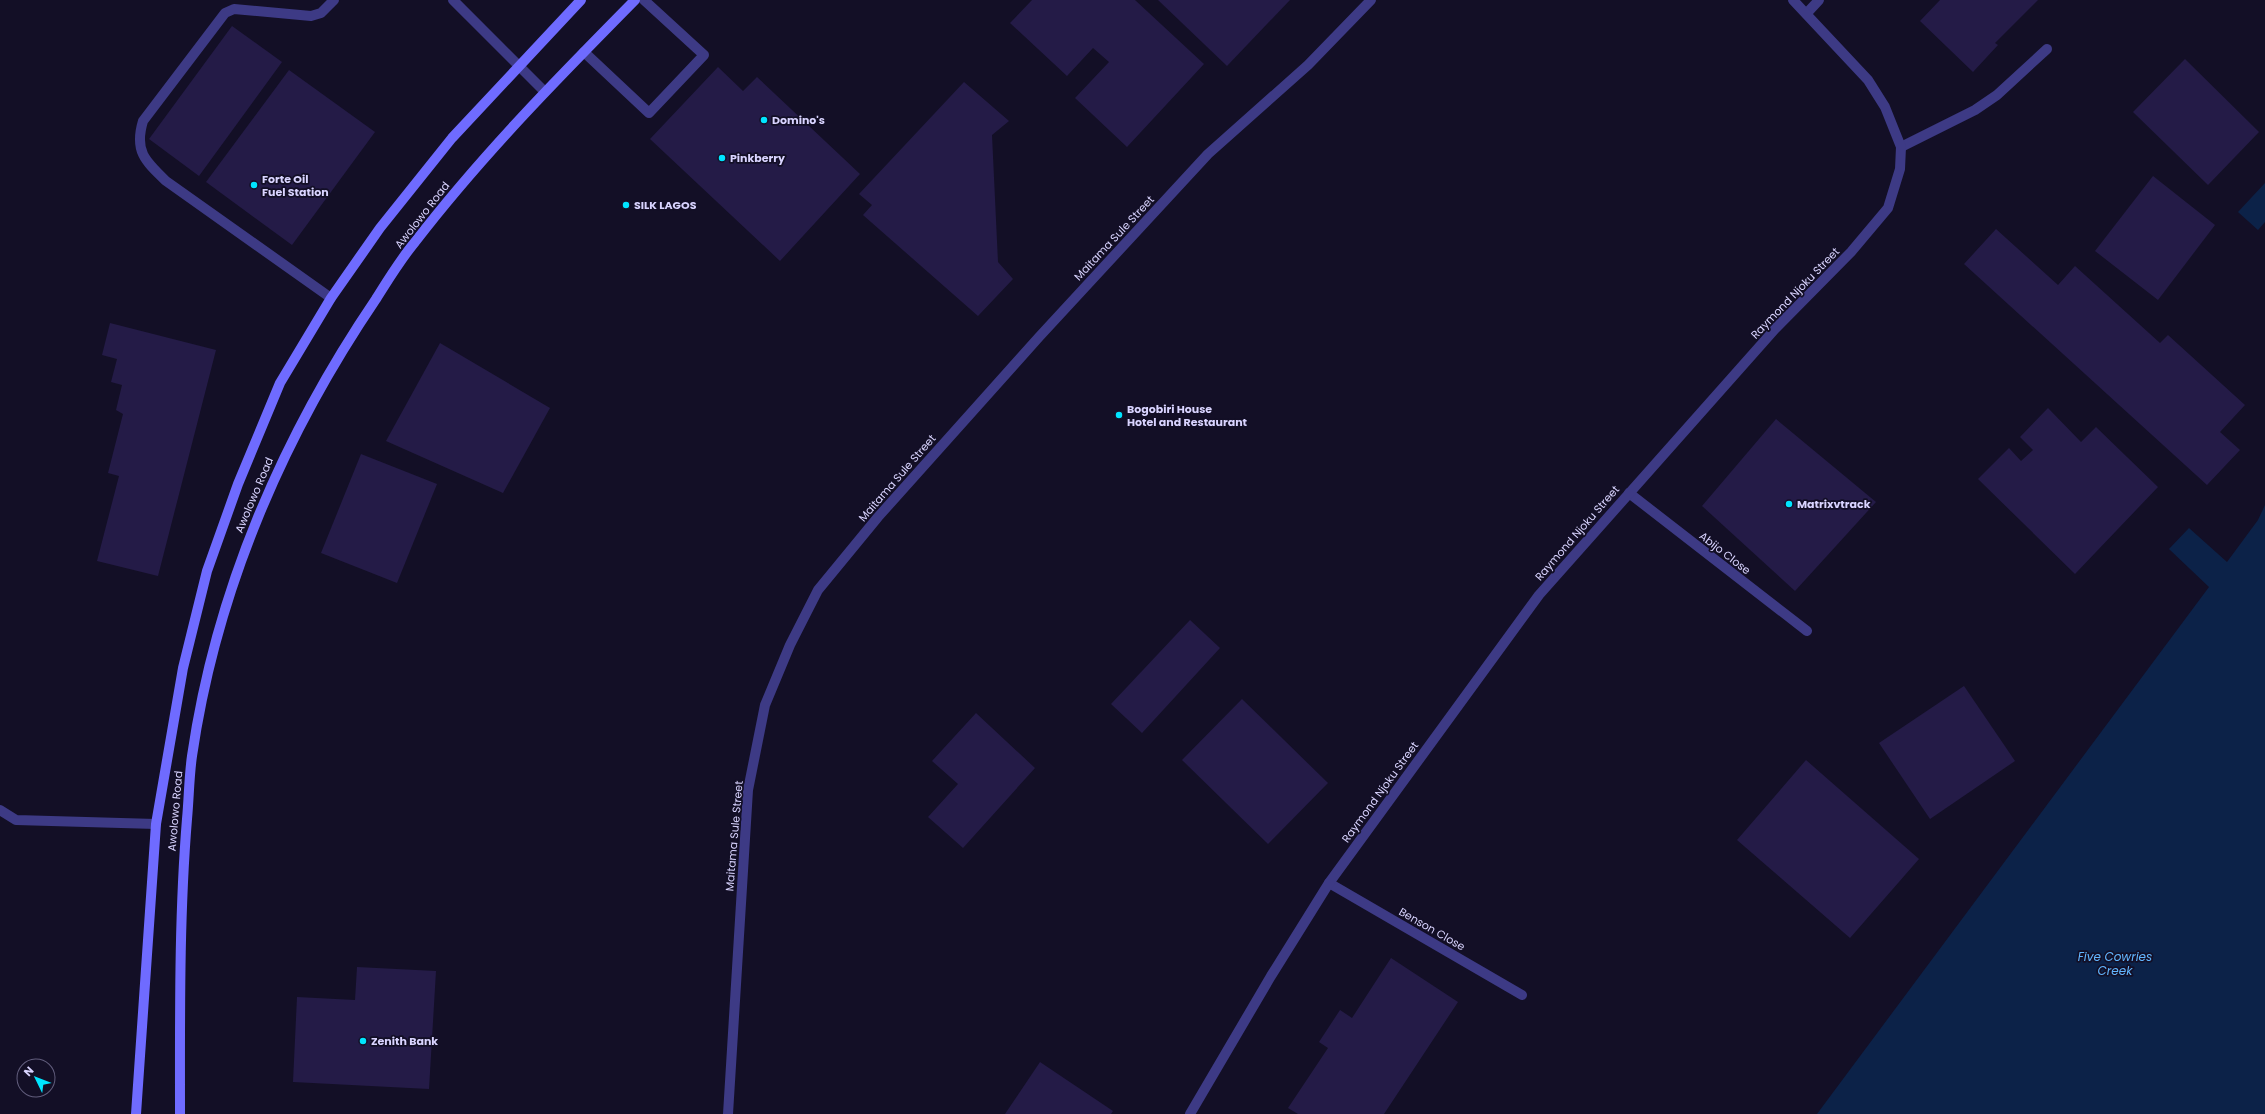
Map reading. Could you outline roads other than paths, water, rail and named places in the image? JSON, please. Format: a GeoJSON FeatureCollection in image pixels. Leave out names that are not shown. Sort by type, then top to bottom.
{"type":"FeatureCollection","features":[{"type":"Feature","properties":{"kind":"main road","name":"Awolowo Road"},"geometry":{"type":"LineString","coordinates":[[136,1114],[156,824],[183,668],[207,571],[238,484],[280,383],[331,298],[380,228],[452,138],[581,0]]}},
{"type":"Feature","properties":{"kind":"main road","name":"Awolowo Road"},"geometry":{"type":"LineString","coordinates":[[180,1114],[181,889],[192,756],[212,656],[244,549],[284,455],[340,352],[413,244],[474,168],[544,91],[635,0]]}},
{"type":"Feature","properties":{"kind":"street"},"geometry":{"type":"LineString","coordinates":[[331,298],[166,181],[149,165],[141,148],[138,137],[143,121],[225,13],[234,9],[311,16],[321,13],[334,0]]}},
{"type":"Feature","properties":{"kind":"street"},"geometry":{"type":"LineString","coordinates":[[453,0],[544,91]]}},
{"type":"Feature","properties":{"kind":"street"},"geometry":{"type":"LineString","coordinates":[[584,52],[649,113],[704,55],[644,0]]}},
{"type":"Feature","properties":{"kind":"street","name":"Maitama Sule Street"},"geometry":{"type":"LineString","coordinates":[[728,1114],[748,790],[765,705],[790,645],[818,590],[878,517],[1013,366],[1208,154],[1308,65],[1371,0]]}},
{"type":"Feature","properties":{"kind":"street","name":"Raymond Njoku Street"},"geometry":{"type":"LineString","coordinates":[[1190,1114],[1271,976],[1330,883],[1539,595],[1776,329],[1851,252],[1888,208],[1900,169],[1901,147],[1885,107],[1868,80],[1808,13],[1793,0]]}},
{"type":"Feature","properties":{"kind":"street"},"geometry":{"type":"LineString","coordinates":[[1808,13],[1819,0]]}},
{"type":"Feature","properties":{"kind":"street"},"geometry":{"type":"LineString","coordinates":[[1901,147],[1975,110],[1997,95],[2047,49]]}},
{"type":"Feature","properties":{"kind":"street","name":"Abijo Close"},"geometry":{"type":"LineString","coordinates":[[1629,493],[1807,631]]}},
{"type":"Feature","properties":{"kind":"street"},"geometry":{"type":"LineString","coordinates":[[0,810],[16,820],[156,824]]}},
{"type":"Feature","properties":{"kind":"street","name":"Benson Close"},"geometry":{"type":"LineString","coordinates":[[1330,883],[1522,995]]}},
{"type":"Feature","properties":{"kind":"water"},"geometry":{"type":"Polygon","coordinates":[[[2265,183],[2265,222],[2258,230],[2238,212],[2265,183]]]}},
{"type":"Feature","properties":{"kind":"water","name":"Five Cowries Creek"},"geometry":{"type":"Polygon","coordinates":[[[2265,505],[2265,1114],[1817,1114],[2209,587],[2169,549],[2189,528],[2227,562],[2258,520],[2265,505]]]}},
{"type":"Feature","properties":{"kind":"place","name":"Domino's"},"geometry":{"type":"Point","coordinates":[764,120]}},
{"type":"Feature","properties":{"kind":"place","name":"Pinkberry"},"geometry":{"type":"Point","coordinates":[722,158]}},
{"type":"Feature","properties":{"kind":"place","name":"Forte Oil Fuel Station"},"geometry":{"type":"Point","coordinates":[254,185]}},
{"type":"Feature","properties":{"kind":"place","name":"SILK LAGOS"},"geometry":{"type":"Point","coordinates":[626,205]}},
{"type":"Feature","properties":{"kind":"place","name":"Bogobiri House Hotel and Restaurant"},"geometry":{"type":"Point","coordinates":[1119,415]}},
{"type":"Feature","properties":{"kind":"place","name":"Matrixvtrack"},"geometry":{"type":"Point","coordinates":[1789,504]}},
{"type":"Feature","properties":{"kind":"place","name":"Zenith Bank"},"geometry":{"type":"Point","coordinates":[363,1041]}}]}
